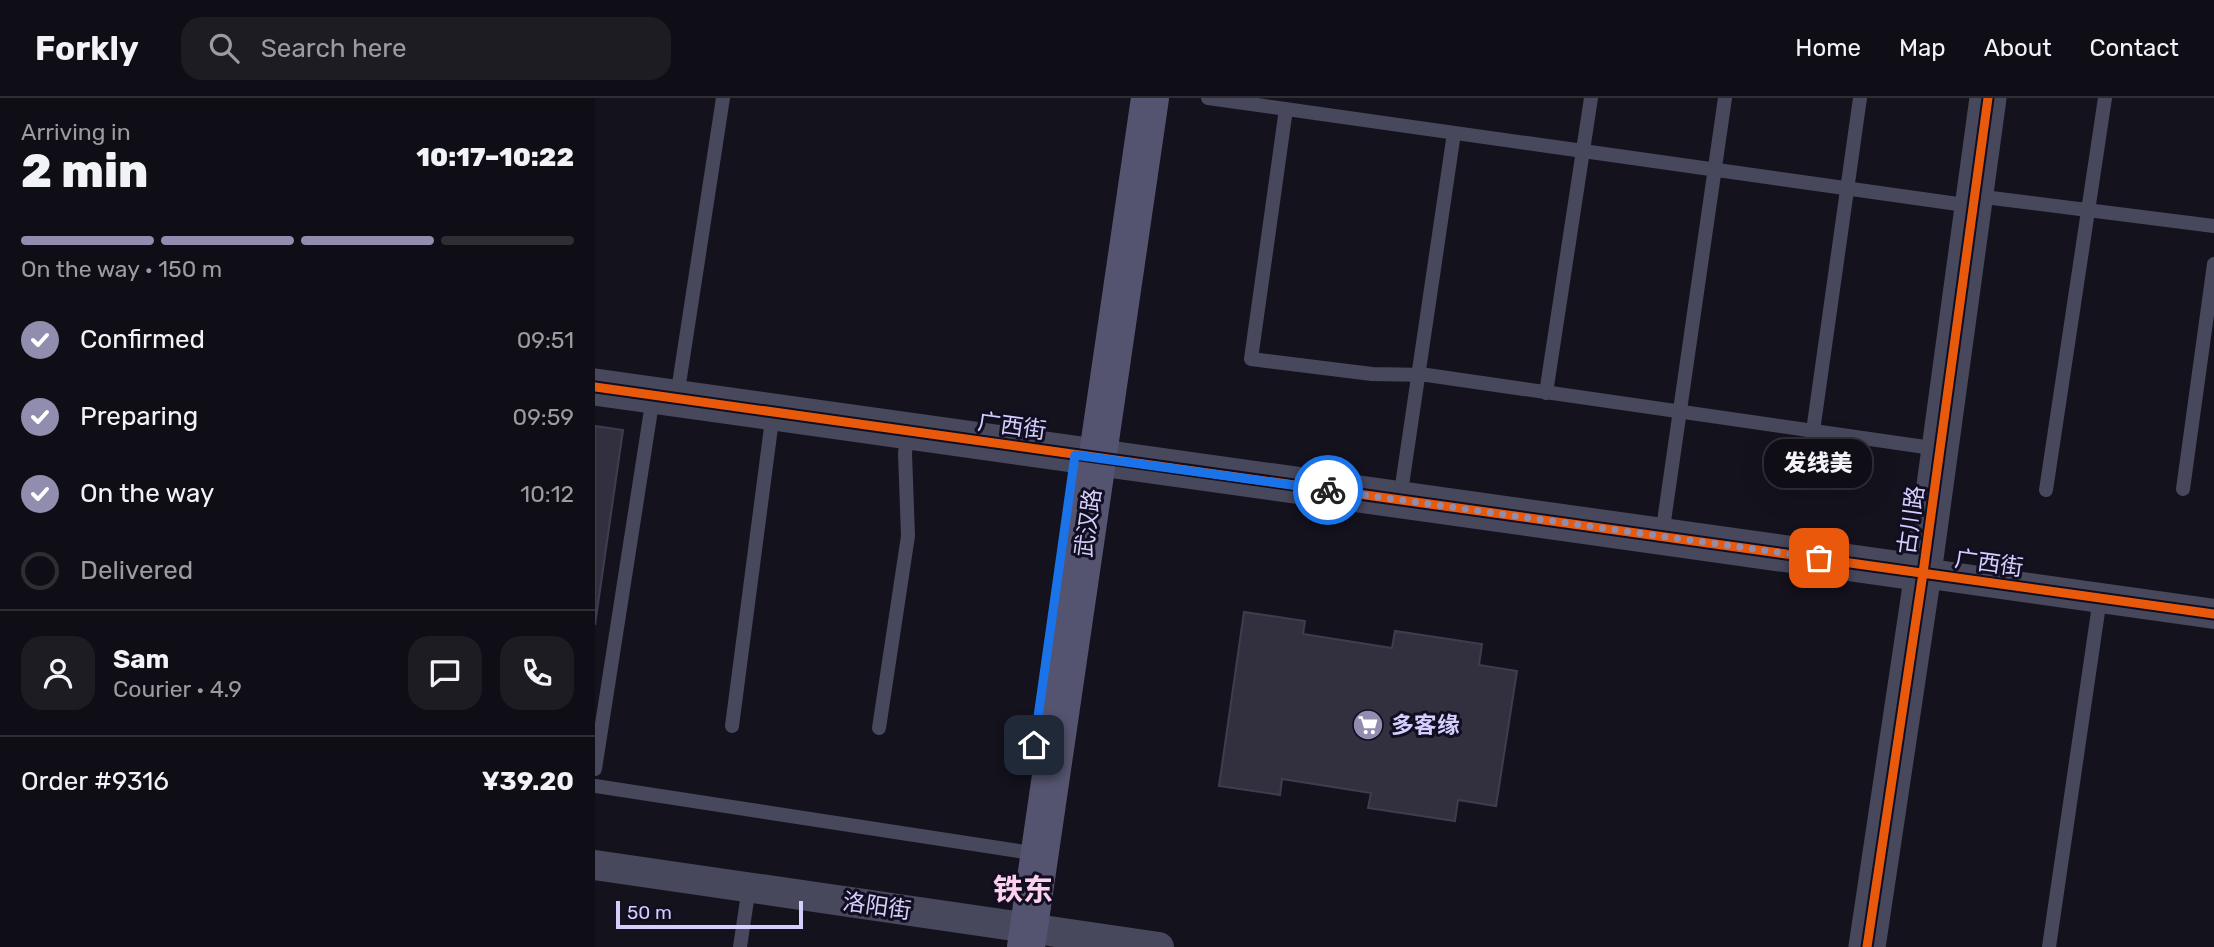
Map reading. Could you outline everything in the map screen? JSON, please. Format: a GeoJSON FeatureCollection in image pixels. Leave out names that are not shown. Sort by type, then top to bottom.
{"type":"FeatureCollection","features":[{"type":"Feature","properties":{"kind":"main road","name":"武汉路"},"geometry":{"type":"LineString","coordinates":[[1087,456],[1127,98]]}},
{"type":"Feature","properties":{"kind":"main road","name":"武汉路"},"geometry":{"type":"LineString","coordinates":[[1017,936],[1087,456],[1150,98]]}},
{"type":"Feature","properties":{"kind":"street","name":"古川路"},"geometry":{"type":"LineString","coordinates":[[1867,947],[1923,573],[1988,98]]}},
{"type":"Feature","properties":{"kind":"street","name":"广西街"},"geometry":{"type":"LineString","coordinates":[[595,387],[2214,614]]}},
{"type":"Feature","properties":{"kind":"street","name":"洛阳街"},"geometry":{"type":"LineString","coordinates":[[595,865],[750,887],[1017,936],[1159,947]]}},
{"type":"Feature","properties":{"kind":"lane"},"geometry":{"type":"LineString","coordinates":[[595,769],[723,98]]}},
{"type":"Feature","properties":{"kind":"lane"},"geometry":{"type":"LineString","coordinates":[[1208,98],[1847,189],[2088,210],[2214,226]]}},
{"type":"Feature","properties":{"kind":"lane"},"geometry":{"type":"LineString","coordinates":[[1546,393],[1591,98]]}},
{"type":"Feature","properties":{"kind":"lane"},"geometry":{"type":"LineString","coordinates":[[1662,537],[1725,98]]}},
{"type":"Feature","properties":{"kind":"lane"},"geometry":{"type":"LineString","coordinates":[[1813,431],[1860,98]]}},
{"type":"Feature","properties":{"kind":"lane"},"geometry":{"type":"LineString","coordinates":[[2046,491],[2105,98]]}},
{"type":"Feature","properties":{"kind":"lane"},"geometry":{"type":"LineString","coordinates":[[1286,109],[1251,359],[1372,374],[1418,375],[1940,449]]}},
{"type":"Feature","properties":{"kind":"lane"},"geometry":{"type":"LineString","coordinates":[[1400,500],[1454,133]]}},
{"type":"Feature","properties":{"kind":"lane"},"geometry":{"type":"LineString","coordinates":[[2183,489],[2214,264]]}},
{"type":"Feature","properties":{"kind":"lane"},"geometry":{"type":"LineString","coordinates":[[731,726],[773,412]]}},
{"type":"Feature","properties":{"kind":"lane"},"geometry":{"type":"LineString","coordinates":[[879,727],[908,536],[905,453],[908,431]]}},
{"type":"Feature","properties":{"kind":"lane"},"geometry":{"type":"LineString","coordinates":[[2049,947],[2100,598]]}},
{"type":"Feature","properties":{"kind":"lane"},"geometry":{"type":"LineString","coordinates":[[595,786],[1029,853]]}},
{"type":"Feature","properties":{"kind":"lane"},"geometry":{"type":"LineString","coordinates":[[740,947],[750,887]]}},
{"type":"Feature","properties":{"kind":"building"},"geometry":{"type":"Polygon","coordinates":[[[595,426],[623,430],[595,625],[595,426]]]}},
{"type":"Feature","properties":{"kind":"building","name":"多客缘"},"geometry":{"type":"Polygon","coordinates":[[[1244,612],[1305,621],[1303,634],[1392,648],[1395,631],[1482,644],[1479,665],[1517,671],[1496,806],[1458,800],[1455,821],[1368,808],[1371,793],[1282,779],[1280,795],[1219,786],[1244,612]]]}},
{"type":"Feature","properties":{"kind":"cycle path"},"geometry":{"type":"LineString","coordinates":[[1867,947],[1923,573],[1988,98]]}},
{"type":"Feature","properties":{"kind":"cycle path"},"geometry":{"type":"LineString","coordinates":[[595,387],[2214,614]]}},
{"type":"Feature","properties":{"kind":"way so far"},"geometry":{"type":"LineString","coordinates":[[1328,490],[1819,558]]}},
{"type":"Feature","properties":{"kind":"place","name":"发线美"},"geometry":{"type":"Point","coordinates":[1819,558]}},
{"type":"Feature","properties":{"kind":"place","name":"多客缘"},"geometry":{"type":"Point","coordinates":[1368,725]}},
{"type":"Feature","properties":{"kind":"district","name":"铁东"},"geometry":{"type":"Point","coordinates":[1023,890]}},
{"type":"Feature","properties":{"kind":"route"},"geometry":{"type":"LineString","coordinates":[[1034,745],[1075,455],[1328,490]]}}]}
